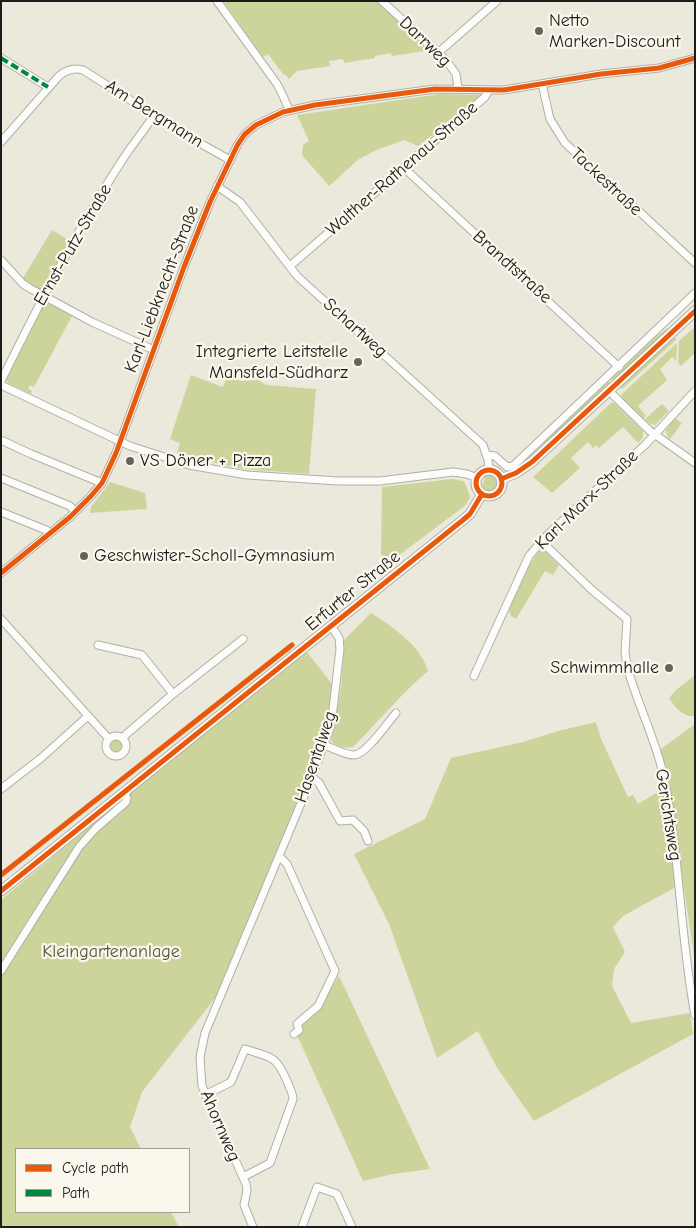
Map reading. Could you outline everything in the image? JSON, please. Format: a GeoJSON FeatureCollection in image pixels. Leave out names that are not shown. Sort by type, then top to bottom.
{"type":"FeatureCollection","features":[{"type":"Feature","properties":{"kind":"main road"},"geometry":{"type":"LineString","coordinates":[[501,479],[516,473],[528,465],[695,311]]}},
{"type":"Feature","properties":{"kind":"main road"},"geometry":{"type":"LineString","coordinates":[[489,470],[495,472],[501,479],[501,488],[497,493],[487,496],[482,494],[476,487],[477,478],[482,472],[489,470]]}},
{"type":"Feature","properties":{"kind":"main road","name":"Erfurter Straße"},"geometry":{"type":"LineString","coordinates":[[1,891],[280,666],[332,627],[467,516],[482,494]]}},
{"type":"Feature","properties":{"kind":"street"},"geometry":{"type":"LineString","coordinates":[[217,1],[277,84],[289,110]]}},
{"type":"Feature","properties":{"kind":"street","name":"Darrweg"},"geometry":{"type":"LineString","coordinates":[[382,1],[439,52],[454,70],[458,88]]}},
{"type":"Feature","properties":{"kind":"street"},"geometry":{"type":"LineString","coordinates":[[439,52],[497,1]]}},
{"type":"Feature","properties":{"kind":"street"},"geometry":{"type":"LineString","coordinates":[[1,58],[48,88],[1,142]]}},
{"type":"Feature","properties":{"kind":"street","name":"Walther-Rathenau-Straße"},"geometry":{"type":"LineString","coordinates":[[290,266],[485,98],[489,90],[504,90],[601,74],[659,68],[695,58]]}},
{"type":"Feature","properties":{"kind":"street","name":"Am Bergmann"},"geometry":{"type":"LineString","coordinates":[[48,88],[63,72],[78,68],[230,160]]}},
{"type":"Feature","properties":{"kind":"street","name":"Tackestraße"},"geometry":{"type":"LineString","coordinates":[[542,84],[550,119],[565,143],[695,263]]}},
{"type":"Feature","properties":{"kind":"street","name":"Karl-Liebknecht-Straße"},"geometry":{"type":"LineString","coordinates":[[1,573],[75,512],[102,483],[120,441],[217,186],[242,139],[252,127],[267,118],[289,110],[426,89],[458,88],[489,90]]}},
{"type":"Feature","properties":{"kind":"street","name":"Ernst-Putz-Straße"},"geometry":{"type":"LineString","coordinates":[[1,380],[43,296],[122,161],[154,115]]}},
{"type":"Feature","properties":{"kind":"street","name":"Brandtstraße"},"geometry":{"type":"LineString","coordinates":[[404,168],[619,366]]}},
{"type":"Feature","properties":{"kind":"street","name":"Schartweg"},"geometry":{"type":"LineString","coordinates":[[217,186],[240,202],[299,278],[483,445],[487,455],[489,470]]}},
{"type":"Feature","properties":{"kind":"street"},"geometry":{"type":"LineString","coordinates":[[1,260],[23,284],[43,296],[92,322],[154,350]]}},
{"type":"Feature","properties":{"kind":"street"},"geometry":{"type":"LineString","coordinates":[[487,455],[495,456],[507,467],[513,466],[695,293]]}},
{"type":"Feature","properties":{"kind":"street"},"geometry":{"type":"LineString","coordinates":[[672,316],[680,324]]}},
{"type":"Feature","properties":{"kind":"street"},"geometry":{"type":"LineString","coordinates":[[1,385],[120,441],[189,466],[247,474],[338,481],[380,481],[453,472],[477,478]]}},
{"type":"Feature","properties":{"kind":"street"},"geometry":{"type":"LineString","coordinates":[[608,391],[655,435],[695,463]]}},
{"type":"Feature","properties":{"kind":"street","name":"Karl-Marx-Straße"},"geometry":{"type":"LineString","coordinates":[[474,676],[529,556],[541,540],[655,435],[695,391]]}},
{"type":"Feature","properties":{"kind":"street"},"geometry":{"type":"LineString","coordinates":[[1,440],[102,483]]}},
{"type":"Feature","properties":{"kind":"street"},"geometry":{"type":"LineString","coordinates":[[1,478],[70,506],[75,512]]}},
{"type":"Feature","properties":{"kind":"street"},"geometry":{"type":"LineString","coordinates":[[1,512],[46,530],[49,533]]}},
{"type":"Feature","properties":{"kind":"street","name":"Gerichtsweg"},"geometry":{"type":"LineString","coordinates":[[541,540],[592,590],[627,619],[625,652],[627,666],[664,776],[677,870],[685,950],[695,1015]]}},
{"type":"Feature","properties":{"kind":"street"},"geometry":{"type":"LineString","coordinates":[[1,619],[109,739]]}},
{"type":"Feature","properties":{"kind":"street","name":"Hasentalweg"},"geometry":{"type":"LineString","coordinates":[[222,994],[324,744],[333,709],[340,654],[339,638],[332,627]]}},
{"type":"Feature","properties":{"kind":"street"},"geometry":{"type":"LineString","coordinates":[[122,738],[243,639]]}},
{"type":"Feature","properties":{"kind":"street"},"geometry":{"type":"LineString","coordinates":[[98,645],[142,655],[174,694]]}},
{"type":"Feature","properties":{"kind":"street"},"geometry":{"type":"LineString","coordinates":[[324,744],[351,754],[358,754],[367,748],[396,713]]}},
{"type":"Feature","properties":{"kind":"street"},"geometry":{"type":"LineString","coordinates":[[1,789],[40,759],[88,716]]}},
{"type":"Feature","properties":{"kind":"street"},"geometry":{"type":"LineString","coordinates":[[116,736],[122,738],[126,744],[126,750],[118,756],[113,755],[108,750],[107,743],[109,739],[116,736]]}},
{"type":"Feature","properties":{"kind":"street"},"geometry":{"type":"LineString","coordinates":[[312,777],[319,783],[340,821],[353,820],[364,832],[368,841]]}},
{"type":"Feature","properties":{"kind":"street"},"geometry":{"type":"LineString","coordinates":[[1,971],[79,847],[96,828],[126,802],[127,798],[124,792]]}},
{"type":"Feature","properties":{"kind":"street"},"geometry":{"type":"LineString","coordinates":[[279,856],[287,864],[335,972],[318,1006],[297,1024],[299,1030],[294,1034]]}},
{"type":"Feature","properties":{"kind":"street","name":"Ahornweg"},"geometry":{"type":"LineString","coordinates":[[222,994],[205,1033],[201,1049],[201,1076],[206,1095],[243,1177],[247,1190],[244,1204],[254,1227]]}},
{"type":"Feature","properties":{"kind":"street"},"geometry":{"type":"LineString","coordinates":[[206,1095],[231,1082],[245,1049],[273,1059],[280,1065],[293,1094],[293,1099],[270,1163],[243,1177]]}},
{"type":"Feature","properties":{"kind":"street"},"geometry":{"type":"LineString","coordinates":[[302,1227],[317,1186],[337,1194],[352,1227]]}},
{"type":"Feature","properties":{"kind":"green space"},"geometry":{"type":"Polygon","coordinates":[[[223,1],[378,1],[428,47],[424,51],[392,56],[391,53],[375,56],[375,58],[344,63],[343,59],[329,61],[330,66],[297,71],[289,79],[268,54],[263,57],[223,1]]]}},
{"type":"Feature","properties":{"kind":"green space"},"geometry":{"type":"Polygon","coordinates":[[[440,94],[484,95],[418,146],[404,140],[379,149],[359,159],[329,186],[302,155],[303,145],[309,141],[297,115],[440,94]]]}},
{"type":"Feature","properties":{"kind":"green space"},"geometry":{"type":"Polygon","coordinates":[[[52,230],[70,241],[41,290],[30,285],[23,278],[52,230]]]}},
{"type":"Feature","properties":{"kind":"green space"},"geometry":{"type":"Polygon","coordinates":[[[45,301],[72,316],[34,387],[30,385],[28,388],[32,391],[31,394],[8,383],[6,380],[45,301]]]}},
{"type":"Feature","properties":{"kind":"green space"},"geometry":{"type":"Polygon","coordinates":[[[695,327],[695,353],[681,366],[678,362],[679,341],[695,327]]]}},
{"type":"Feature","properties":{"kind":"green space"},"geometry":{"type":"Polygon","coordinates":[[[668,328],[670,330],[614,382],[611,378],[655,337],[668,328]]]}},
{"type":"Feature","properties":{"kind":"green space"},"geometry":{"type":"Polygon","coordinates":[[[674,335],[676,340],[622,389],[620,386],[674,335]]]}},
{"type":"Feature","properties":{"kind":"green space"},"geometry":{"type":"Polygon","coordinates":[[[677,343],[676,361],[672,357],[660,369],[667,380],[638,406],[646,416],[643,419],[627,404],[621,395],[677,343]]]}},
{"type":"Feature","properties":{"kind":"green space"},"geometry":{"type":"Polygon","coordinates":[[[191,375],[223,387],[227,376],[242,381],[258,380],[266,385],[316,389],[309,474],[245,469],[181,456],[181,454],[177,453],[180,443],[170,439],[191,375]]]}},
{"type":"Feature","properties":{"kind":"green space"},"geometry":{"type":"Polygon","coordinates":[[[607,382],[611,384],[564,428],[545,443],[543,441],[607,382]]]}},
{"type":"Feature","properties":{"kind":"green space"},"geometry":{"type":"Polygon","coordinates":[[[611,403],[614,403],[643,431],[643,438],[638,443],[623,427],[599,448],[596,445],[593,448],[588,442],[571,458],[580,468],[552,493],[533,477],[611,403]]]}},
{"type":"Feature","properties":{"kind":"green space"},"geometry":{"type":"Polygon","coordinates":[[[662,404],[669,411],[655,425],[649,423],[645,419],[662,404]]]}},
{"type":"Feature","properties":{"kind":"green space"},"geometry":{"type":"Polygon","coordinates":[[[674,418],[682,423],[670,439],[667,436],[666,430],[669,426],[668,424],[674,418]]]}},
{"type":"Feature","properties":{"kind":"green space"},"geometry":{"type":"Polygon","coordinates":[[[485,475],[491,475],[496,479],[497,486],[492,491],[486,492],[481,487],[485,475]]]}},
{"type":"Feature","properties":{"kind":"green space"},"geometry":{"type":"Polygon","coordinates":[[[452,479],[463,481],[466,485],[470,497],[466,505],[390,562],[381,554],[382,487],[452,479]]]}},
{"type":"Feature","properties":{"kind":"green space"},"geometry":{"type":"Polygon","coordinates":[[[110,482],[145,493],[147,509],[90,513],[91,507],[110,482]]]}},
{"type":"Feature","properties":{"kind":"green space"},"geometry":{"type":"Polygon","coordinates":[[[539,551],[546,552],[559,565],[553,575],[545,571],[516,619],[511,616],[509,611],[519,582],[521,583],[528,567],[539,551]]]}},
{"type":"Feature","properties":{"kind":"green space"},"geometry":{"type":"Polygon","coordinates":[[[371,613],[396,630],[412,645],[419,653],[428,671],[353,747],[341,747],[331,740],[341,688],[344,640],[371,613]]]}},
{"type":"Feature","properties":{"kind":"green space","name":"Kleingartenanlage"},"geometry":{"type":"Polygon","coordinates":[[[307,652],[333,685],[328,721],[293,813],[215,998],[142,1092],[130,1127],[140,1148],[15,1148],[15,1213],[172,1213],[179,1227],[1,1227],[1,900],[130,793],[307,652]]]}},
{"type":"Feature","properties":{"kind":"green space"},"geometry":{"type":"Polygon","coordinates":[[[695,675],[695,716],[690,716],[680,711],[669,698],[695,675]]]}},
{"type":"Feature","properties":{"kind":"green space"},"geometry":{"type":"Polygon","coordinates":[[[596,722],[601,739],[628,797],[633,795],[638,804],[663,789],[661,775],[654,754],[695,724],[695,961],[682,876],[676,887],[623,916],[613,927],[625,952],[614,969],[612,986],[631,1023],[690,1013],[693,1034],[534,1121],[496,1066],[478,1031],[437,1058],[389,924],[354,854],[425,819],[451,758],[523,742],[596,722]]]}},
{"type":"Feature","properties":{"kind":"green space"},"geometry":{"type":"Polygon","coordinates":[[[114,740],[120,740],[124,747],[120,754],[114,754],[110,750],[110,744],[114,740]]]}},
{"type":"Feature","properties":{"kind":"green space"},"geometry":{"type":"Polygon","coordinates":[[[339,976],[430,1169],[393,1174],[363,1181],[297,1035],[300,1024],[319,1008],[339,976]]]}},
{"type":"Feature","properties":{"kind":"marked path"},"geometry":{"type":"LineString","coordinates":[[1,58],[48,87]]}},
{"type":"Feature","properties":{"kind":"cycle path"},"geometry":{"type":"LineString","coordinates":[[1,573],[70,517],[102,483],[116,453],[184,267],[210,202],[238,144],[245,134],[256,125],[283,112],[315,105],[435,89],[504,90],[601,74],[659,68],[695,58]]}},
{"type":"Feature","properties":{"kind":"cycle path"},"geometry":{"type":"LineString","coordinates":[[501,479],[516,473],[532,462],[695,311]]}},
{"type":"Feature","properties":{"kind":"cycle path"},"geometry":{"type":"LineString","coordinates":[[489,470],[498,474],[502,483],[498,492],[489,496],[480,492],[476,483],[480,474],[489,470]]}},
{"type":"Feature","properties":{"kind":"cycle path"},"geometry":{"type":"LineString","coordinates":[[1,891],[463,520],[470,514],[482,494]]}},
{"type":"Feature","properties":{"kind":"cycle path"},"geometry":{"type":"LineString","coordinates":[[1,875],[292,645]]}},
{"type":"Feature","properties":{"kind":"place","name":"Netto Marken-Discount"},"geometry":{"type":"Point","coordinates":[539,31]}},
{"type":"Feature","properties":{"kind":"place","name":"Integrierte Leitstelle Mansfeld-Südharz"},"geometry":{"type":"Point","coordinates":[358,362]}},
{"type":"Feature","properties":{"kind":"place","name":"VS Döner + Pizza"},"geometry":{"type":"Point","coordinates":[130,461]}},
{"type":"Feature","properties":{"kind":"place","name":"Geschwister-Scholl-Gymnasium"},"geometry":{"type":"Point","coordinates":[84,556]}},
{"type":"Feature","properties":{"kind":"place","name":"Schwimmhalle"},"geometry":{"type":"Point","coordinates":[669,668]}}]}
